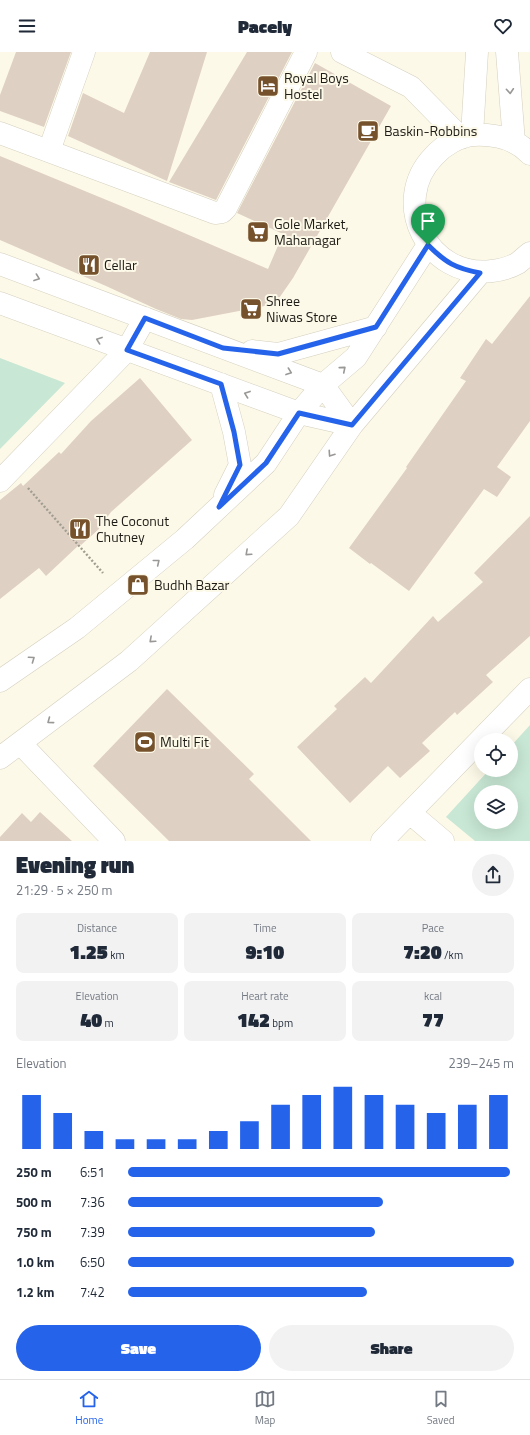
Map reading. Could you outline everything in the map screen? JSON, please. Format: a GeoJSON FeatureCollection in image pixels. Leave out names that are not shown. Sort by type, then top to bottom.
{"type":"FeatureCollection","features":[{"type":"Feature","properties":{"kind":"street"},"geometry":{"type":"LineString","coordinates":[[49,151],[84,52]]}},
{"type":"Feature","properties":{"kind":"street"},"geometry":{"type":"LineString","coordinates":[[0,133],[215,213],[222,212],[226,208],[306,52]]}},
{"type":"Feature","properties":{"kind":"street"},"geometry":{"type":"LineString","coordinates":[[342,52],[411,87],[466,137]]}},
{"type":"Feature","properties":{"kind":"street"},"geometry":{"type":"LineString","coordinates":[[466,137],[477,52]]}},
{"type":"Feature","properties":{"kind":"street"},"geometry":{"type":"LineString","coordinates":[[507,52],[522,148]]}},
{"type":"Feature","properties":{"kind":"street"},"geometry":{"type":"LineString","coordinates":[[522,148],[493,135],[466,137],[442,148],[426,164],[417,183],[414,205],[418,226],[428,245],[443,259],[460,269],[480,273],[500,270],[518,263],[530,253]]}},
{"type":"Feature","properties":{"kind":"street"},"geometry":{"type":"LineString","coordinates":[[0,681],[77,628],[120,593],[185,539],[266,463],[299,413],[323,385],[356,357],[428,245]]}},
{"type":"Feature","properties":{"kind":"street"},"geometry":{"type":"LineString","coordinates":[[0,264],[323,385],[352,425]]}},
{"type":"Feature","properties":{"kind":"street"},"geometry":{"type":"LineString","coordinates":[[0,758],[129,661],[289,516],[352,425],[480,273]]}},
{"type":"Feature","properties":{"kind":"street"},"geometry":{"type":"LineString","coordinates":[[0,303],[299,413],[352,425]]}},
{"type":"Feature","properties":{"kind":"street"},"geometry":{"type":"LineString","coordinates":[[6,476],[127,350],[145,318]]}},
{"type":"Feature","properties":{"kind":"street"},"geometry":{"type":"LineString","coordinates":[[223,348],[278,354],[376,327]]}},
{"type":"Feature","properties":{"kind":"street"},"geometry":{"type":"LineString","coordinates":[[219,507],[240,465],[234,432],[221,384]]}},
{"type":"Feature","properties":{"kind":"street"},"geometry":{"type":"LineString","coordinates":[[382,841],[530,689]]}},
{"type":"Feature","properties":{"kind":"street"},"geometry":{"type":"LineString","coordinates":[[20,743],[114,841]]}},
{"type":"Feature","properties":{"kind":"street"},"geometry":{"type":"LineString","coordinates":[[410,813],[443,841]]}},
{"type":"Feature","properties":{"kind":"path"},"geometry":{"type":"LineString","coordinates":[[6,476],[120,593]]}},
{"type":"Feature","properties":{"kind":"green space"},"geometry":{"type":"Polygon","coordinates":[[[0,358],[65,383],[0,449],[0,358]]]}},
{"type":"Feature","properties":{"kind":"green space"},"geometry":{"type":"Polygon","coordinates":[[[530,725],[530,841],[475,841],[446,817],[474,786],[474,829],[518,829],[518,785],[475,785],[483,777],[518,777],[518,738],[530,725]]]}},
{"type":"Feature","properties":{"kind":"building"},"geometry":{"type":"Polygon","coordinates":[[[16,52],[71,52],[44,127],[0,111],[0,95],[16,52]]]}},
{"type":"Feature","properties":{"kind":"building"},"geometry":{"type":"Polygon","coordinates":[[[150,52],[207,52],[167,181],[68,136],[83,93],[124,113],[150,52]]]}},
{"type":"Feature","properties":{"kind":"building"},"geometry":{"type":"Polygon","coordinates":[[[247,52],[292,52],[216,200],[169,182],[247,52]]]}},
{"type":"Feature","properties":{"kind":"building"},"geometry":{"type":"Polygon","coordinates":[[[315,63],[391,106],[293,278],[275,304],[192,320],[181,319],[0,240],[0,156],[268,269],[283,234],[237,213],[315,63]]]}},
{"type":"Feature","properties":{"kind":"building"},"geometry":{"type":"Polygon","coordinates":[[[530,296],[530,421],[497,467],[511,477],[497,497],[484,489],[409,591],[349,548],[407,468],[406,467],[466,381],[460,378],[486,339],[492,344],[530,296]]]}},
{"type":"Feature","properties":{"kind":"building"},"geometry":{"type":"Polygon","coordinates":[[[140,378],[192,440],[111,512],[98,530],[81,545],[80,544],[46,576],[39,568],[0,599],[0,500],[21,483],[23,486],[59,452],[61,454],[91,421],[140,378]]]}},
{"type":"Feature","properties":{"kind":"building"},"geometry":{"type":"Polygon","coordinates":[[[530,516],[530,636],[486,675],[493,682],[457,715],[455,712],[422,743],[430,751],[400,778],[388,766],[350,803],[297,747],[337,709],[334,706],[365,677],[371,683],[433,616],[438,622],[483,582],[474,573],[530,516]]]}},
{"type":"Feature","properties":{"kind":"building"},"geometry":{"type":"Polygon","coordinates":[[[167,689],[254,774],[249,779],[311,841],[169,841],[93,766],[167,689]]]}},
{"type":"Feature","properties":{"kind":"building"},"geometry":{"type":"Polygon","coordinates":[[[40,812],[72,841],[0,841],[0,837],[22,813],[31,822],[40,812]]]}},
{"type":"Feature","properties":{"kind":"place","name":"Royal Boys Hostel"},"geometry":{"type":"Point","coordinates":[268,86]}},
{"type":"Feature","properties":{"kind":"place","name":"Baskin-Robbins"},"geometry":{"type":"Point","coordinates":[368,131]}},
{"type":"Feature","properties":{"kind":"place","name":"Gole Market, Mahanagar"},"geometry":{"type":"Point","coordinates":[258,232]}},
{"type":"Feature","properties":{"kind":"place","name":"Cellar"},"geometry":{"type":"Point","coordinates":[89,265]}},
{"type":"Feature","properties":{"kind":"place","name":"Shree Niwas Store"},"geometry":{"type":"Point","coordinates":[251,309]}},
{"type":"Feature","properties":{"kind":"place","name":"The Coconut Chutney"},"geometry":{"type":"Point","coordinates":[80,529]}},
{"type":"Feature","properties":{"kind":"place","name":"Budhh Bazar"},"geometry":{"type":"Point","coordinates":[138,585]}},
{"type":"Feature","properties":{"kind":"place","name":"Multi Fit"},"geometry":{"type":"Point","coordinates":[145,742]}},
{"type":"Feature","properties":{"kind":"route"},"geometry":{"type":"LineString","coordinates":[[428,245],[443,259],[460,269],[480,273],[352,425],[299,413],[266,463],[219,507],[240,465],[234,432],[221,384],[127,350],[145,318],[223,348],[278,354],[376,327],[428,245]]}}]}
